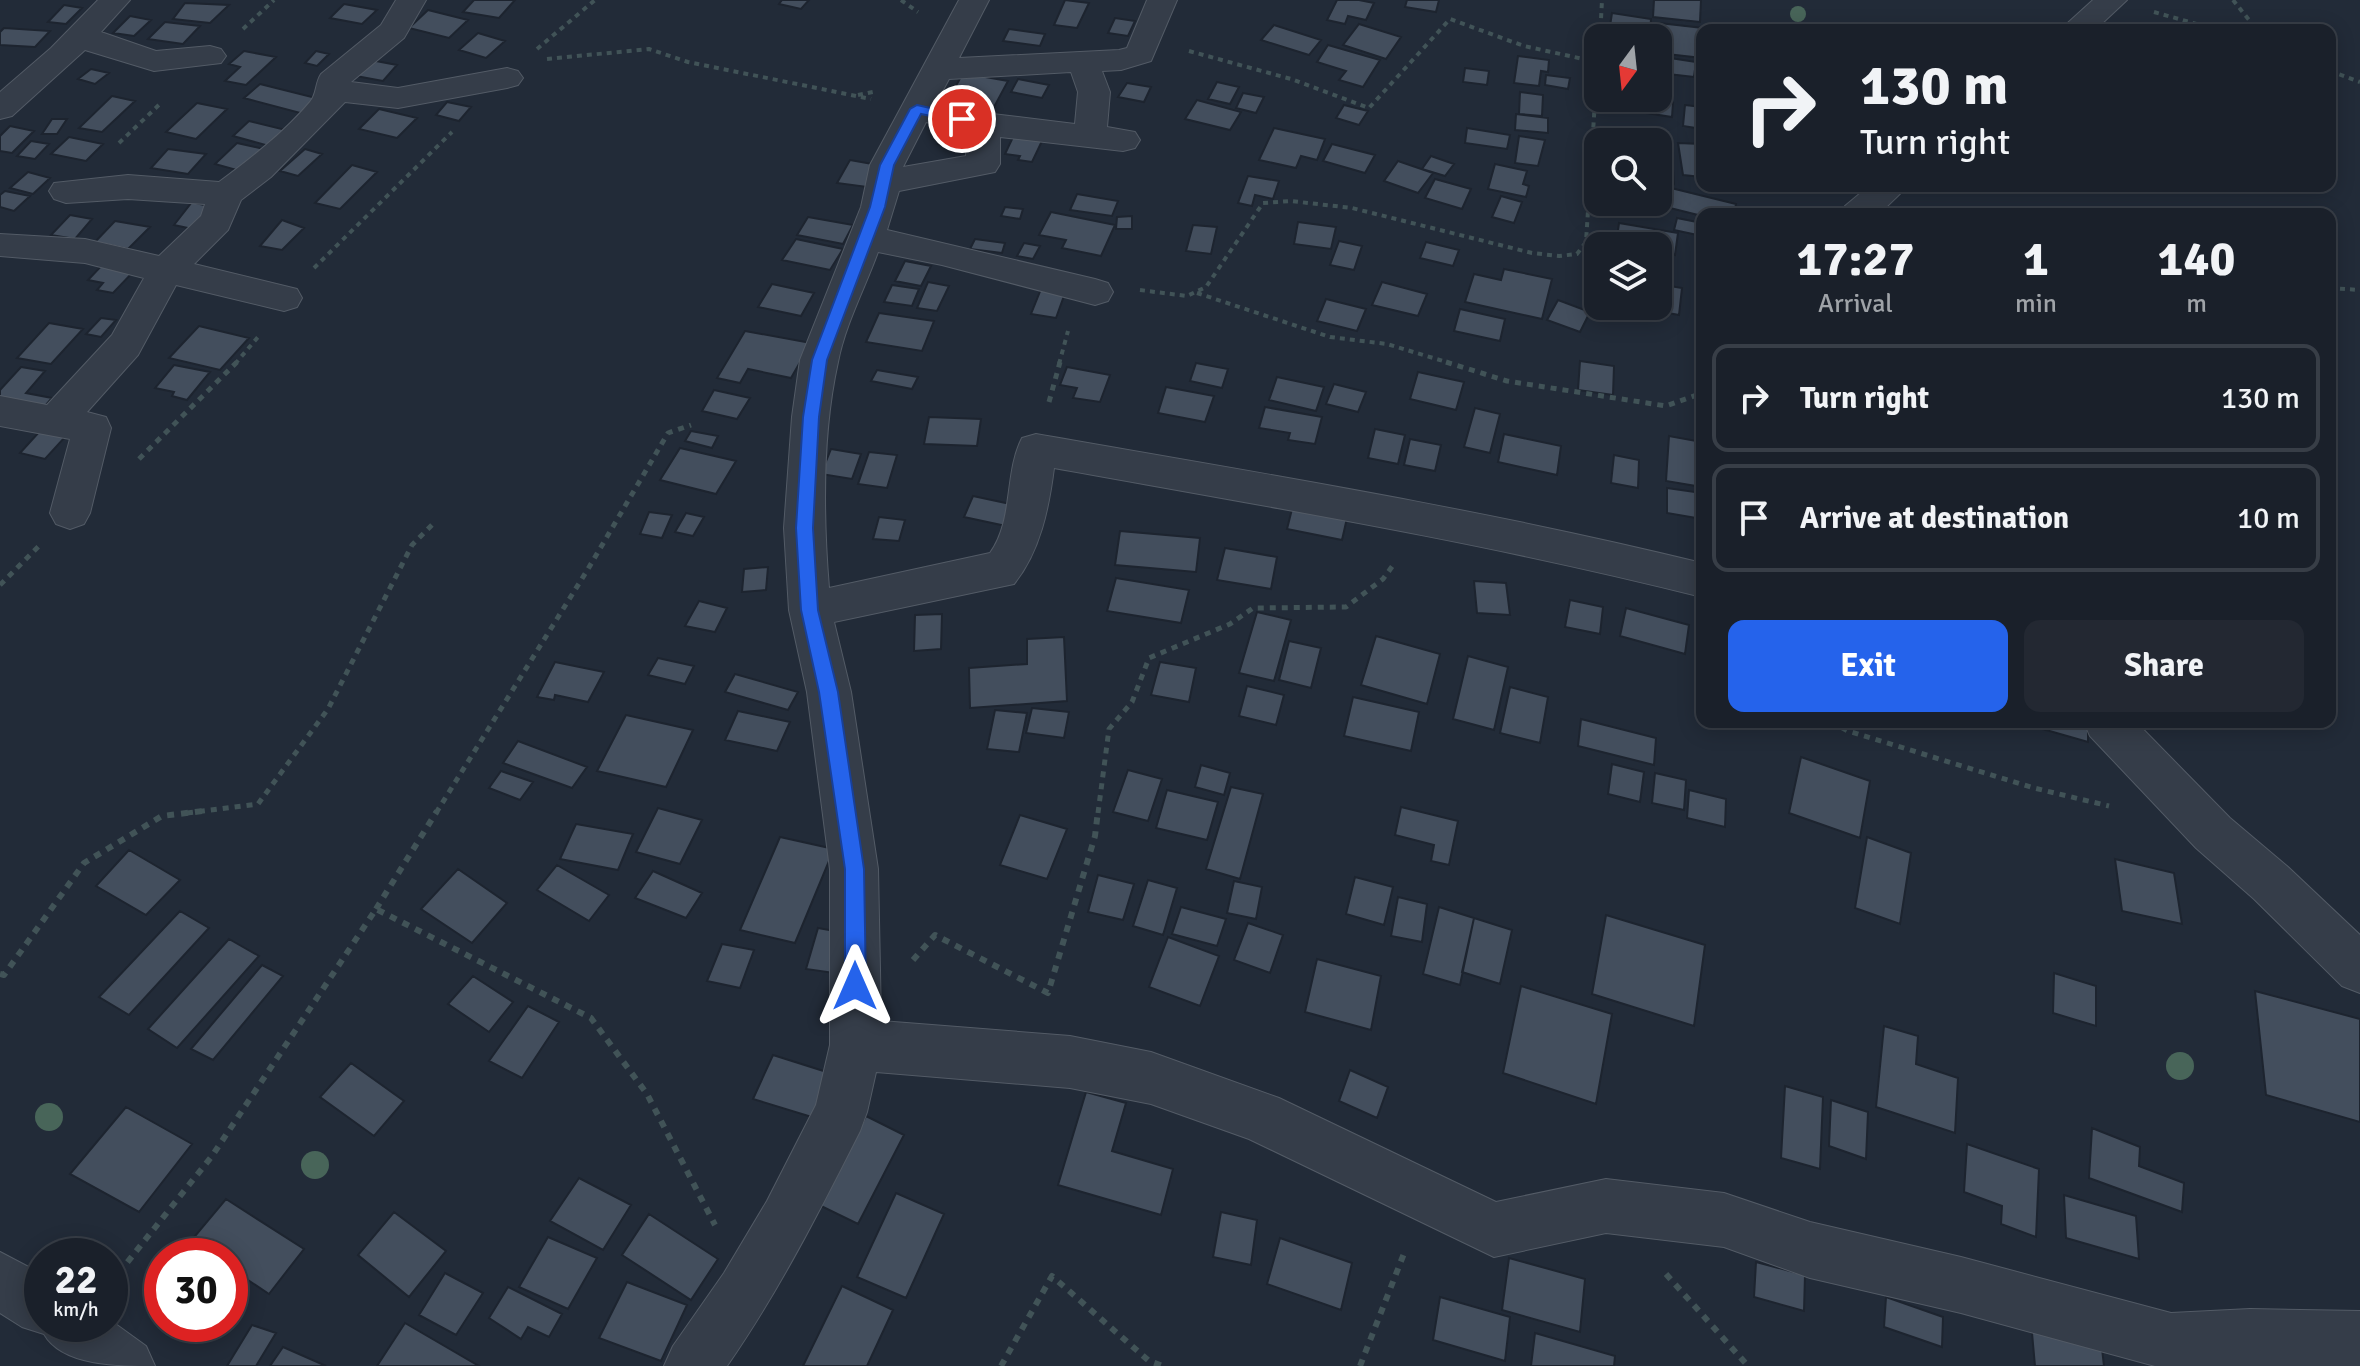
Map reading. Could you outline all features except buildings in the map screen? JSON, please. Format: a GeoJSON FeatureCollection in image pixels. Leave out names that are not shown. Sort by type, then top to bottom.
{"type":"FeatureCollection","features":[{"type":"Feature","properties":{"kind":"street"},"geometry":{"type":"LineString","coordinates":[[0,109],[115,0]]}},
{"type":"Feature","properties":{"kind":"street"},"geometry":{"type":"LineString","coordinates":[[56,421],[125,345],[167,269],[216,222],[226,194],[259,169],[329,103],[332,81],[393,31],[411,0]]}},
{"type":"Feature","properties":{"kind":"street"},"geometry":{"type":"LineString","coordinates":[[693,1366],[744,1293],[786,1220],[841,1112],[856,1045],[854,869],[829,692],[810,610],[804,528],[805,487],[817,375],[819,360],[867,238],[887,165],[974,0]]}},
{"type":"Feature","properties":{"kind":"street"},"geometry":{"type":"LineString","coordinates":[[939,69],[1121,60],[1140,54],[1162,0]]}},
{"type":"Feature","properties":{"kind":"street"},"geometry":{"type":"LineString","coordinates":[[2083,24],[2112,0]]}},
{"type":"Feature","properties":{"kind":"street"},"geometry":{"type":"LineString","coordinates":[[77,39],[101,42],[154,61],[210,56]]}},
{"type":"Feature","properties":{"kind":"street"},"geometry":{"type":"LineString","coordinates":[[1083,62],[1094,92],[1090,136]]}},
{"type":"Feature","properties":{"kind":"street"},"geometry":{"type":"LineString","coordinates":[[330,90],[398,98],[507,78]]}},
{"type":"Feature","properties":{"kind":"street"},"geometry":{"type":"LineString","coordinates":[[917,109],[984,124],[1123,140]]}},
{"type":"Feature","properties":{"kind":"street"},"geometry":{"type":"LineString","coordinates":[[884,182],[983,164],[984,124]]}},
{"type":"Feature","properties":{"kind":"street"},"geometry":{"type":"LineString","coordinates":[[66,191],[128,187],[226,194]]}},
{"type":"Feature","properties":{"kind":"street"},"geometry":{"type":"LineString","coordinates":[[1864,208],[1884,192]]}},
{"type":"Feature","properties":{"kind":"street"},"geometry":{"type":"LineString","coordinates":[[867,238],[942,253],[1095,292]]}},
{"type":"Feature","properties":{"kind":"street"},"geometry":{"type":"LineString","coordinates":[[5,245],[85,251],[284,298]]}},
{"type":"Feature","properties":{"kind":"street"},"geometry":{"type":"LineString","coordinates":[[0,411],[92,428],[70,513]]}},
{"type":"Feature","properties":{"kind":"street"},"geometry":{"type":"LineString","coordinates":[[810,610],[996,569],[999,572],[1007,565],[1020,534],[1036,449],[1573,548],[1696,579]]}},
{"type":"Feature","properties":{"kind":"street"},"geometry":{"type":"LineString","coordinates":[[2112,728],[2213,833],[2271,883],[2360,969]]}},
{"type":"Feature","properties":{"kind":"street"},"geometry":{"type":"LineString","coordinates":[[856,1045],[1070,1062],[1151,1078],[1260,1117],[1494,1230],[1606,1206],[1724,1220],[1810,1250],[1961,1285],[2171,1342],[2250,1337],[2360,1339]]}},
{"type":"Feature","properties":{"kind":"street"},"geometry":{"type":"LineString","coordinates":[[0,1280],[24,1295]]}},
{"type":"Feature","properties":{"kind":"street"},"geometry":{"type":"LineString","coordinates":[[93,1342],[126,1366]]}},
{"type":"Feature","properties":{"kind":"path"},"geometry":{"type":"LineString","coordinates":[[66,191],[274,0]]}},
{"type":"Feature","properties":{"kind":"path"},"geometry":{"type":"LineString","coordinates":[[1601,24],[1602,0]]}},
{"type":"Feature","properties":{"kind":"path"},"geometry":{"type":"LineString","coordinates":[[2112,0],[2197,24]]}},
{"type":"Feature","properties":{"kind":"path"},"geometry":{"type":"LineString","coordinates":[[2233,0],[2252,24]]}},
{"type":"Feature","properties":{"kind":"path"},"geometry":{"type":"LineString","coordinates":[[1140,54],[1190,51],[1291,79],[1369,108],[1450,19],[1524,46],[1584,59]]}},
{"type":"Feature","properties":{"kind":"path"},"geometry":{"type":"LineString","coordinates":[[534,60],[649,49],[688,62],[858,95]]}},
{"type":"Feature","properties":{"kind":"path"},"geometry":{"type":"LineString","coordinates":[[2336,73],[2360,82]]}},
{"type":"Feature","properties":{"kind":"path"},"geometry":{"type":"LineString","coordinates":[[1036,449],[1066,334],[1095,292],[1108,287],[1187,296],[1197,293],[1206,287],[1263,203],[1290,199],[1375,214],[1459,238],[1559,258],[1577,254],[1586,242],[1594,112]]}},
{"type":"Feature","properties":{"kind":"path"},"geometry":{"type":"LineString","coordinates":[[2336,288],[2360,290]]}},
{"type":"Feature","properties":{"kind":"path"},"geometry":{"type":"LineString","coordinates":[[1197,293],[1330,337],[1387,344],[1507,381],[1666,406],[1696,395]]}},
{"type":"Feature","properties":{"kind":"path"},"geometry":{"type":"LineString","coordinates":[[128,1261],[212,1156],[376,909],[588,569],[668,433],[691,425]]}},
{"type":"Feature","properties":{"kind":"path"},"geometry":{"type":"LineString","coordinates":[[906,968],[935,935],[1048,993],[1095,836],[1109,729],[1132,702],[1149,658],[1230,624],[1253,608],[1346,607],[1383,579],[1404,549],[1431,521]]}},
{"type":"Feature","properties":{"kind":"path"},"geometry":{"type":"LineString","coordinates":[[0,974],[4,975],[84,863],[162,816],[258,804],[328,709],[412,545],[433,524]]}},
{"type":"Feature","properties":{"kind":"path"},"geometry":{"type":"LineString","coordinates":[[1842,728],[2034,788],[2111,807]]}},
{"type":"Feature","properties":{"kind":"path"},"geometry":{"type":"LineString","coordinates":[[376,909],[591,1018],[647,1094],[725,1244],[744,1293]]}},
{"type":"Feature","properties":{"kind":"path"},"geometry":{"type":"LineString","coordinates":[[1360,1366],[1426,1197]]}},
{"type":"Feature","properties":{"kind":"path"},"geometry":{"type":"LineString","coordinates":[[1606,1206],[1748,1366]]}},
{"type":"Feature","properties":{"kind":"path"},"geometry":{"type":"LineString","coordinates":[[1001,1366],[1052,1276],[1149,1361],[1163,1366]]}},
{"type":"Feature","properties":{"kind":"route"},"geometry":{"type":"LineString","coordinates":[[855,986],[854,869],[829,692],[810,610],[804,528],[811,417],[819,360],[878,207],[887,165],[917,109],[962,119]]}}]}
